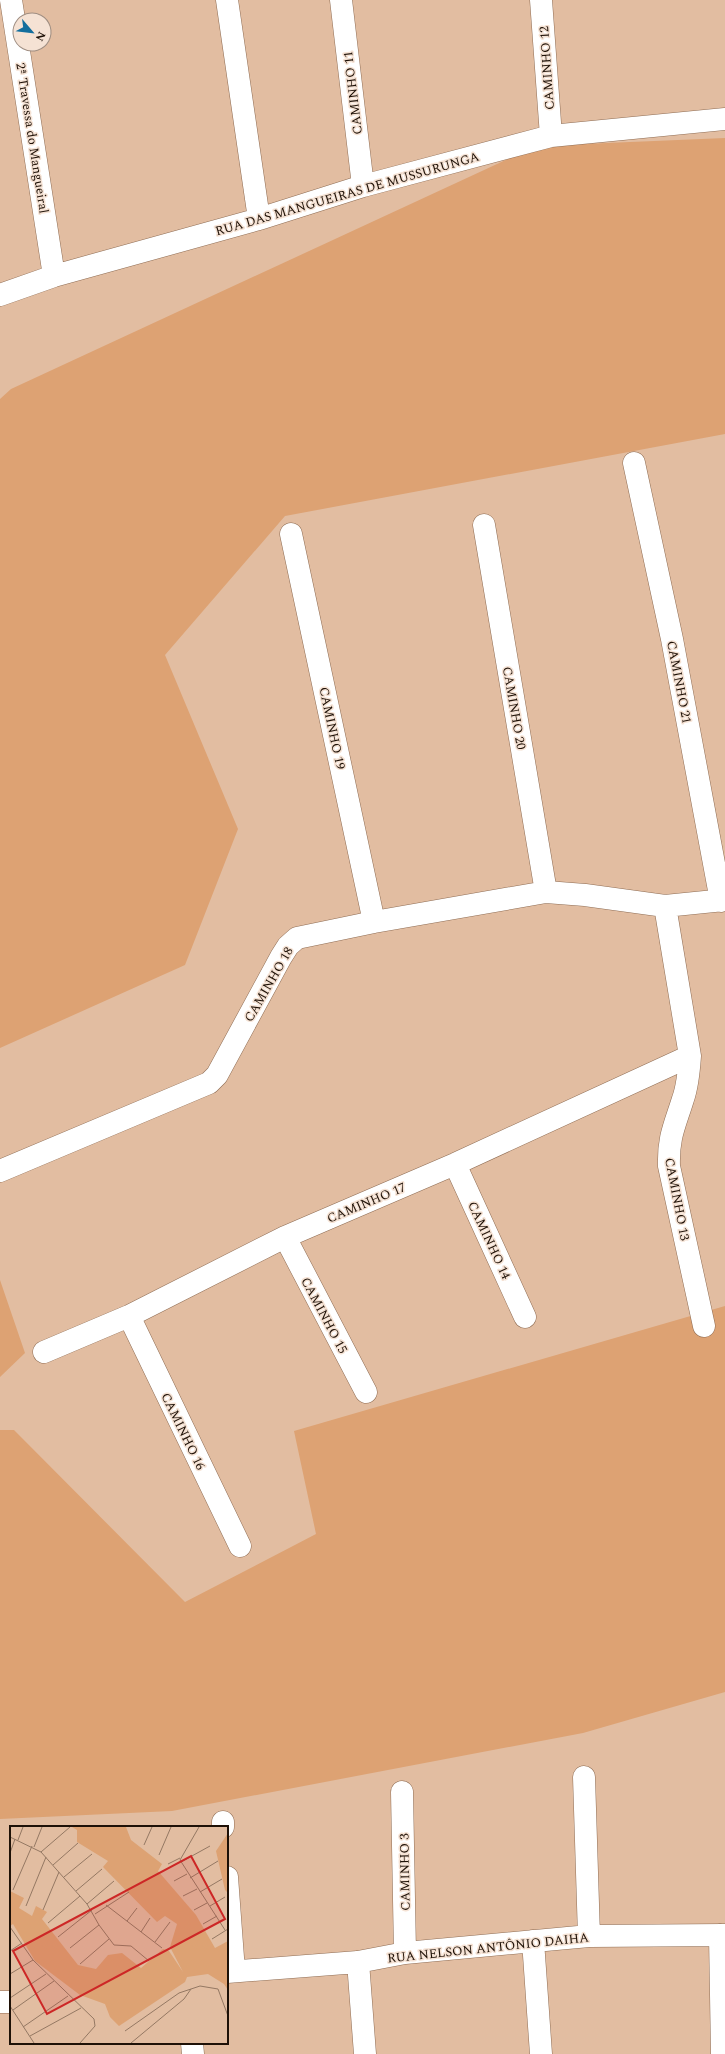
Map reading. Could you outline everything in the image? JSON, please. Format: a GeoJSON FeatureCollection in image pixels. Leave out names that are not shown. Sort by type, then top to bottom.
{"type":"FeatureCollection","features":[{"type":"Feature","properties":{"kind":"street","name":"2ª Travessa do Mangueiral"},"geometry":{"type":"LineString","coordinates":[[12,0],[54,276]]}},
{"type":"Feature","properties":{"kind":"street"},"geometry":{"type":"LineString","coordinates":[[227,0],[259,218]]}},
{"type":"Feature","properties":{"kind":"street","name":"CAMINHO 11"},"geometry":{"type":"LineString","coordinates":[[341,0],[364,186]]}},
{"type":"Feature","properties":{"kind":"street","name":"CAMINHO 12"},"geometry":{"type":"LineString","coordinates":[[541,0],[551,136]]}},
{"type":"Feature","properties":{"kind":"street","name":"RUA DAS MANGUEIRAS DE MUSSURUNGA"},"geometry":{"type":"LineString","coordinates":[[0,295],[54,276],[259,218],[364,186],[551,136],[725,119]]}},
{"type":"Feature","properties":{"kind":"street","name":"CAMINHO 21"},"geometry":{"type":"LineString","coordinates":[[634,463],[672,639],[723,901]]}},
{"type":"Feature","properties":{"kind":"street","name":"CAMINHO 20"},"geometry":{"type":"LineString","coordinates":[[484,525],[546,892]]}},
{"type":"Feature","properties":{"kind":"street","name":"CAMINHO 19"},"geometry":{"type":"LineString","coordinates":[[291,534],[374,922]]}},
{"type":"Feature","properties":{"kind":"street","name":"CAMINHO 18"},"geometry":{"type":"LineString","coordinates":[[0,1171],[209,1083],[217,1075],[288,946],[297,938],[374,922],[546,892],[585,895],[627,902],[665,906],[723,901]]}},
{"type":"Feature","properties":{"kind":"street","name":"CAMINHO 13"},"geometry":{"type":"LineString","coordinates":[[665,906],[690,1056],[688,1078],[683,1099],[671,1133],[669,1161],[704,1326]]}},
{"type":"Feature","properties":{"kind":"street","name":"CAMINHO 17"},"geometry":{"type":"LineString","coordinates":[[44,1352],[129,1316],[285,1237],[455,1164],[690,1056]]}},
{"type":"Feature","properties":{"kind":"street","name":"CAMINHO 14"},"geometry":{"type":"LineString","coordinates":[[455,1164],[525,1317]]}},
{"type":"Feature","properties":{"kind":"street","name":"CAMINHO 15"},"geometry":{"type":"LineString","coordinates":[[285,1237],[366,1392]]}},
{"type":"Feature","properties":{"kind":"street","name":"CAMINHO 16"},"geometry":{"type":"LineString","coordinates":[[129,1316],[240,1546]]}},
{"type":"Feature","properties":{"kind":"street"},"geometry":{"type":"LineString","coordinates":[[584,1777],[589,1936]]}},
{"type":"Feature","properties":{"kind":"street","name":"CAMINHO 3"},"geometry":{"type":"LineString","coordinates":[[402,1792],[405,1952]]}},
{"type":"Feature","properties":{"kind":"street"},"geometry":{"type":"LineString","coordinates":[[228,1900],[231,1971]]}},
{"type":"Feature","properties":{"kind":"street"},"geometry":{"type":"LineString","coordinates":[[722,1935],[722,2054]]}},
{"type":"Feature","properties":{"kind":"street","name":"RUA NELSON ANTÔNIO DAIHA"},"geometry":{"type":"LineString","coordinates":[[231,1971],[358,1962],[405,1952],[589,1936],[722,1935]]}},
{"type":"Feature","properties":{"kind":"street"},"geometry":{"type":"LineString","coordinates":[[533,1941],[541,2054]]}},
{"type":"Feature","properties":{"kind":"street"},"geometry":{"type":"LineString","coordinates":[[358,1962],[365,2054]]}},
{"type":"Feature","properties":{"kind":"street"},"geometry":{"type":"LineString","coordinates":[[192,2044],[193,2054]]}},
{"type":"Feature","properties":{"kind":"shaded area"},"geometry":{"type":"Polygon","coordinates":[[[725,138],[725,434],[285,516],[165,655],[238,829],[185,965],[0,1048],[0,399],[11,389],[536,146],[725,138]]]}},
{"type":"Feature","properties":{"kind":"shaded area"},"geometry":{"type":"Polygon","coordinates":[[[0,1280],[25,1353],[0,1377],[0,1280]]]}},
{"type":"Feature","properties":{"kind":"shaded area"},"geometry":{"type":"Polygon","coordinates":[[[725,1306],[725,1692],[583,1733],[172,1811],[0,1819],[0,1430],[14,1430],[185,1602],[316,1534],[294,1431],[725,1306]]]}}]}
